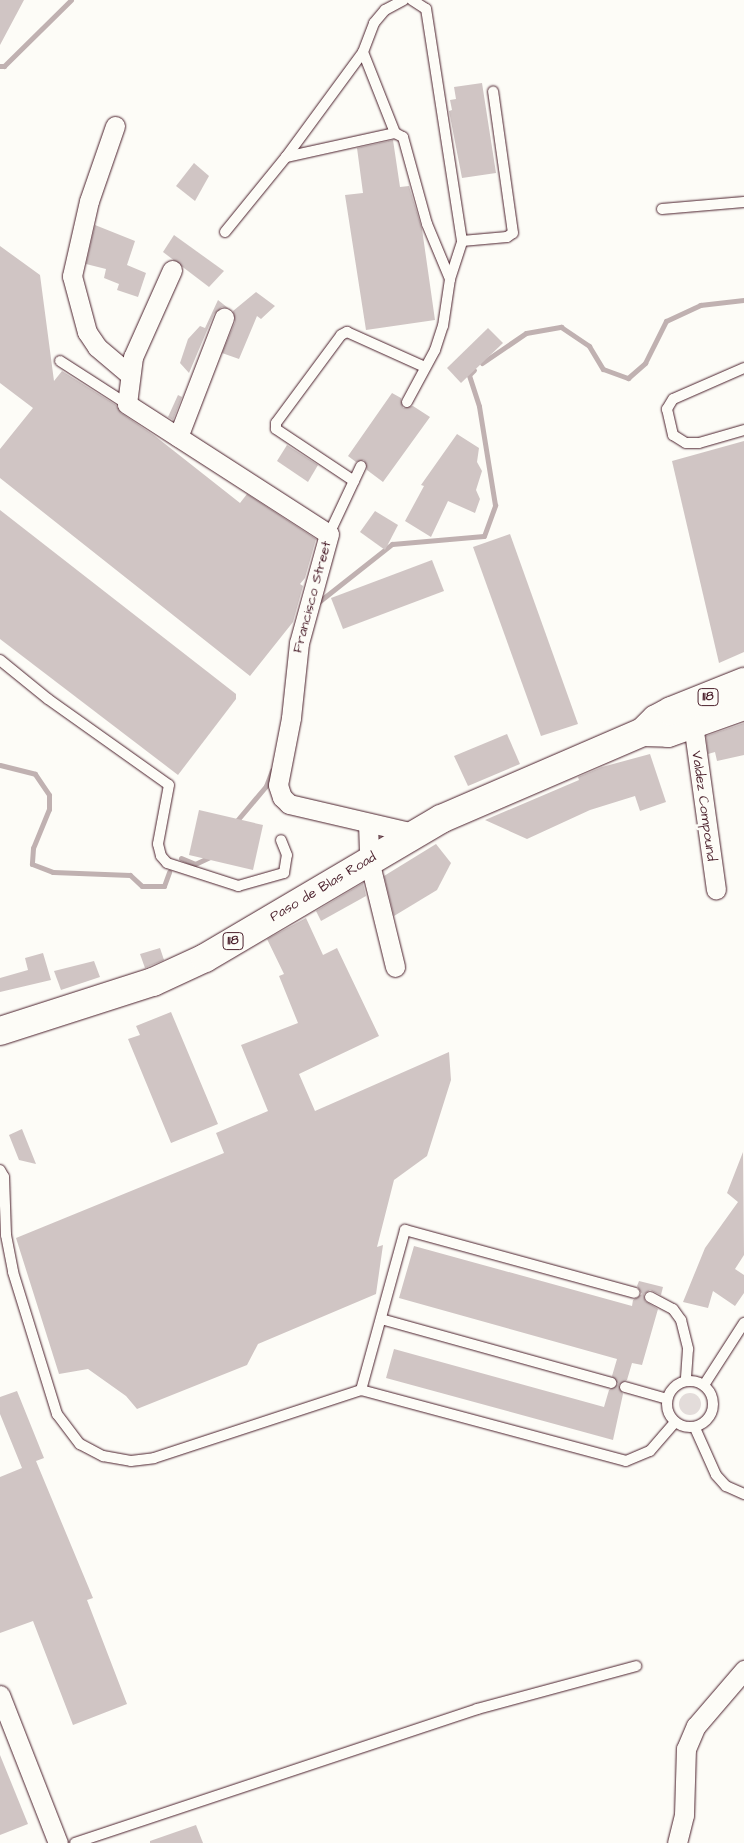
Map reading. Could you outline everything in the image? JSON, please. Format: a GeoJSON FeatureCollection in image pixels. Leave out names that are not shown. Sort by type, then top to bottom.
{"type":"FeatureCollection","features":[{"type":"Feature","properties":{"kind":"main road","name":"Paso de Blas Road"},"geometry":{"type":"LineString","coordinates":[[0,1031],[153,982],[205,958],[414,833],[498,792],[643,732],[656,718],[671,711],[744,682]]}},
{"type":"Feature","properties":{"kind":"main road","name":"Paso de Blas Road"},"geometry":{"type":"LineString","coordinates":[[643,732],[668,733],[744,706]]}},
{"type":"Feature","properties":{"kind":"street"},"geometry":{"type":"LineString","coordinates":[[115,126],[84,218],[72,276],[87,332],[98,347],[130,376]]}},
{"type":"Feature","properties":{"kind":"street"},"geometry":{"type":"LineString","coordinates":[[127,404],[130,376],[139,341],[172,270]]}},
{"type":"Feature","properties":{"kind":"street"},"geometry":{"type":"LineString","coordinates":[[178,437],[224,318]]}},
{"type":"Feature","properties":{"kind":"street","name":"Francisco Street"},"geometry":{"type":"LineString","coordinates":[[127,404],[329,534],[298,643],[291,718],[278,786],[282,797],[289,804],[414,833]]}},
{"type":"Feature","properties":{"kind":"street","name":"Valdez Compound"},"geometry":{"type":"LineString","coordinates":[[693,724],[716,889]]}},
{"type":"Feature","properties":{"kind":"street"},"geometry":{"type":"LineString","coordinates":[[368,822],[369,860],[395,967]]}},
{"type":"Feature","properties":{"kind":"street"},"geometry":{"type":"LineString","coordinates":[[676,1843],[684,1816],[686,1749],[696,1726],[744,1670]]}},
{"type":"Feature","properties":{"kind":"street"},"geometry":{"type":"LineString","coordinates":[[0,1695],[58,1843]]}},
{"type":"Feature","properties":{"kind":"lane"},"geometry":{"type":"LineString","coordinates":[[225,232],[286,157],[363,52],[374,23],[385,10],[404,0]]}},
{"type":"Feature","properties":{"kind":"lane"},"geometry":{"type":"LineString","coordinates":[[407,402],[443,326],[450,279],[462,241],[426,9],[412,0]]}},
{"type":"Feature","properties":{"kind":"lane"},"geometry":{"type":"LineString","coordinates":[[363,52],[395,133]]}},
{"type":"Feature","properties":{"kind":"lane"},"geometry":{"type":"LineString","coordinates":[[462,241],[507,237],[512,233],[493,92]]}},
{"type":"Feature","properties":{"kind":"lane"},"geometry":{"type":"LineString","coordinates":[[286,157],[395,133],[403,137],[426,224],[450,279]]}},
{"type":"Feature","properties":{"kind":"lane"},"geometry":{"type":"LineString","coordinates":[[662,209],[744,202]]}},
{"type":"Feature","properties":{"kind":"lane"},"geometry":{"type":"LineString","coordinates":[[354,481],[276,429],[276,423],[341,335],[347,332],[425,367]]}},
{"type":"Feature","properties":{"kind":"lane","name":"Francisco Street"},"geometry":{"type":"LineString","coordinates":[[60,361],[127,404]]}},
{"type":"Feature","properties":{"kind":"lane"},"geometry":{"type":"LineString","coordinates":[[744,368],[673,399],[668,409],[673,435],[686,443],[699,443],[744,430]]}},
{"type":"Feature","properties":{"kind":"lane"},"geometry":{"type":"LineString","coordinates":[[329,534],[361,466]]}},
{"type":"Feature","properties":{"kind":"lane"},"geometry":{"type":"LineString","coordinates":[[0,660],[48,698],[169,785],[158,844],[161,856],[167,864],[238,886],[284,873],[287,855],[281,840]]}},
{"type":"Feature","properties":{"kind":"lane"},"geometry":{"type":"LineString","coordinates":[[0,1170],[4,1177],[6,1235],[13,1272],[57,1414],[80,1444],[103,1456],[131,1461],[154,1458],[361,1390],[626,1461],[640,1458],[650,1451],[675,1422]]}},
{"type":"Feature","properties":{"kind":"lane"},"geometry":{"type":"LineString","coordinates":[[361,1390],[405,1230],[635,1293]]}},
{"type":"Feature","properties":{"kind":"lane"},"geometry":{"type":"LineString","coordinates":[[650,1297],[672,1309],[681,1320],[688,1349],[686,1381]]}},
{"type":"Feature","properties":{"kind":"lane"},"geometry":{"type":"LineString","coordinates":[[381,1319],[610,1383]]}},
{"type":"Feature","properties":{"kind":"lane"},"geometry":{"type":"LineString","coordinates":[[704,1385],[744,1323]]}},
{"type":"Feature","properties":{"kind":"lane"},"geometry":{"type":"LineString","coordinates":[[686,1381],[704,1385],[713,1398],[712,1413],[708,1420],[695,1428],[675,1422],[667,1408],[667,1399],[674,1387],[686,1381]]}},
{"type":"Feature","properties":{"kind":"lane"},"geometry":{"type":"LineString","coordinates":[[625,1387],[667,1399]]}},
{"type":"Feature","properties":{"kind":"lane"},"geometry":{"type":"LineString","coordinates":[[695,1428],[716,1475],[726,1486],[744,1494]]}},
{"type":"Feature","properties":{"kind":"lane"},"geometry":{"type":"LineString","coordinates":[[76,1843],[477,1709],[636,1666]]}},
{"type":"Feature","properties":{"kind":"shaded area"},"geometry":{"type":"Polygon","coordinates":[[[686,1393],[694,1393],[701,1400],[701,1408],[694,1415],[686,1415],[679,1408],[679,1400],[686,1393]]]}},
{"type":"Feature","properties":{"kind":"building"},"geometry":{"type":"Polygon","coordinates":[[[0,0],[24,0],[0,45],[0,0]]]}},
{"type":"Feature","properties":{"kind":"building"},"geometry":{"type":"Polygon","coordinates":[[[482,83],[496,173],[462,178],[449,111],[452,110],[450,100],[456,99],[454,87],[482,83]]]}},
{"type":"Feature","properties":{"kind":"building"},"geometry":{"type":"Polygon","coordinates":[[[393,140],[400,187],[409,186],[422,229],[435,320],[366,330],[345,195],[363,193],[357,148],[393,140]]]}},
{"type":"Feature","properties":{"kind":"building"},"geometry":{"type":"Polygon","coordinates":[[[194,163],[209,176],[195,201],[176,186],[194,163]]]}},
{"type":"Feature","properties":{"kind":"building"},"geometry":{"type":"Polygon","coordinates":[[[95,225],[135,241],[127,265],[146,273],[138,297],[117,290],[119,284],[104,278],[106,269],[86,264],[95,225]]]}},
{"type":"Feature","properties":{"kind":"building"},"geometry":{"type":"Polygon","coordinates":[[[174,235],[224,271],[209,287],[163,252],[174,235]]]}},
{"type":"Feature","properties":{"kind":"building"},"geometry":{"type":"Polygon","coordinates":[[[0,246],[40,275],[54,381],[62,371],[116,405],[121,413],[155,436],[240,503],[247,494],[316,539],[305,578],[300,584],[303,586],[293,622],[250,676],[0,478],[0,449],[33,408],[0,383],[0,246]]]}},
{"type":"Feature","properties":{"kind":"building"},"geometry":{"type":"Polygon","coordinates":[[[256,292],[275,306],[261,319],[257,316],[239,359],[222,353],[235,322],[233,311],[256,292]]]}},
{"type":"Feature","properties":{"kind":"building"},"geometry":{"type":"Polygon","coordinates":[[[218,300],[228,308],[222,307],[214,314],[189,373],[180,363],[188,339],[200,326],[205,328],[218,300]]]}},
{"type":"Feature","properties":{"kind":"building"},"geometry":{"type":"Polygon","coordinates":[[[488,328],[503,343],[461,383],[447,368],[488,328]]]}},
{"type":"Feature","properties":{"kind":"building"},"geometry":{"type":"Polygon","coordinates":[[[392,393],[401,398],[403,408],[413,406],[430,417],[383,482],[367,470],[364,460],[356,462],[348,456],[392,393]]]}},
{"type":"Feature","properties":{"kind":"building"},"geometry":{"type":"Polygon","coordinates":[[[178,395],[182,397],[173,420],[168,417],[178,395]]]}},
{"type":"Feature","properties":{"kind":"building"},"geometry":{"type":"Polygon","coordinates":[[[457,434],[479,448],[477,462],[482,471],[476,490],[480,499],[475,513],[448,501],[431,537],[405,521],[424,486],[421,485],[457,434]]]}},
{"type":"Feature","properties":{"kind":"building"},"geometry":{"type":"Polygon","coordinates":[[[744,441],[744,652],[719,663],[672,461],[744,441]]]}},
{"type":"Feature","properties":{"kind":"building"},"geometry":{"type":"Polygon","coordinates":[[[287,445],[318,465],[308,482],[277,461],[287,445]]]}},
{"type":"Feature","properties":{"kind":"building"},"geometry":{"type":"Polygon","coordinates":[[[0,510],[236,694],[236,699],[178,775],[0,639],[0,510]]]}},
{"type":"Feature","properties":{"kind":"building"},"geometry":{"type":"Polygon","coordinates":[[[375,511],[398,525],[385,550],[360,532],[375,511]]]}},
{"type":"Feature","properties":{"kind":"building"},"geometry":{"type":"Polygon","coordinates":[[[510,534],[578,724],[541,736],[473,547],[510,534]]]}},
{"type":"Feature","properties":{"kind":"building"},"geometry":{"type":"Polygon","coordinates":[[[432,560],[444,591],[343,629],[331,598],[432,560]]]}},
{"type":"Feature","properties":{"kind":"building"},"geometry":{"type":"Polygon","coordinates":[[[744,723],[744,755],[717,761],[715,752],[708,754],[706,736],[744,723]]]}},
{"type":"Feature","properties":{"kind":"building"},"geometry":{"type":"Polygon","coordinates":[[[507,734],[520,764],[468,786],[454,756],[507,734]]]}},
{"type":"Feature","properties":{"kind":"building"},"geometry":{"type":"Polygon","coordinates":[[[650,754],[666,802],[640,811],[635,796],[590,810],[527,839],[485,820],[579,780],[578,777],[602,767],[650,754]]]}},
{"type":"Feature","properties":{"kind":"building"},"geometry":{"type":"Polygon","coordinates":[[[199,810],[263,825],[253,870],[189,855],[199,810]]]}},
{"type":"Feature","properties":{"kind":"building"},"geometry":{"type":"Polygon","coordinates":[[[436,844],[451,863],[437,890],[394,916],[384,876],[436,844]]]}},
{"type":"Feature","properties":{"kind":"building"},"geometry":{"type":"Polygon","coordinates":[[[363,883],[366,896],[321,921],[316,911],[363,883]]]}},
{"type":"Feature","properties":{"kind":"building"},"geometry":{"type":"Polygon","coordinates":[[[306,918],[323,955],[337,948],[379,1036],[299,1074],[315,1111],[449,1052],[451,1080],[427,1156],[394,1180],[377,1247],[383,1245],[376,1294],[258,1344],[247,1365],[137,1409],[126,1396],[88,1369],[59,1374],[16,1238],[224,1153],[216,1133],[268,1111],[241,1045],[298,1023],[279,976],[284,974],[267,939],[306,918]]]}},
{"type":"Feature","properties":{"kind":"building"},"geometry":{"type":"Polygon","coordinates":[[[160,948],[164,960],[145,968],[140,954],[160,948]]]}},
{"type":"Feature","properties":{"kind":"building"},"geometry":{"type":"Polygon","coordinates":[[[43,953],[51,980],[0,992],[0,978],[28,970],[25,958],[43,953]]]}},
{"type":"Feature","properties":{"kind":"building"},"geometry":{"type":"Polygon","coordinates":[[[94,961],[100,977],[61,990],[54,971],[94,961]]]}},
{"type":"Feature","properties":{"kind":"building"},"geometry":{"type":"Polygon","coordinates":[[[171,1012],[218,1124],[171,1143],[128,1039],[140,1035],[136,1026],[171,1012]]]}},
{"type":"Feature","properties":{"kind":"building"},"geometry":{"type":"Polygon","coordinates":[[[22,1129],[36,1164],[19,1160],[9,1135],[22,1129]]]}},
{"type":"Feature","properties":{"kind":"building"},"geometry":{"type":"Polygon","coordinates":[[[743,1152],[744,1255],[735,1269],[744,1275],[744,1293],[735,1306],[713,1291],[708,1308],[683,1302],[705,1248],[738,1202],[727,1193],[743,1152]]]}},
{"type":"Feature","properties":{"kind":"building"},"geometry":{"type":"Polygon","coordinates":[[[414,1246],[632,1306],[633,1300],[642,1294],[637,1286],[639,1281],[663,1287],[661,1295],[650,1290],[644,1294],[645,1301],[658,1309],[642,1365],[632,1363],[627,1380],[619,1385],[623,1394],[613,1440],[386,1378],[394,1349],[604,1407],[609,1390],[618,1384],[612,1376],[617,1359],[399,1298],[414,1246]]]}},
{"type":"Feature","properties":{"kind":"building"},"geometry":{"type":"Polygon","coordinates":[[[17,1391],[44,1458],[36,1461],[93,1598],[87,1600],[127,1704],[73,1725],[33,1621],[0,1633],[0,1477],[22,1468],[0,1414],[0,1397],[17,1391]]]}},
{"type":"Feature","properties":{"kind":"building"},"geometry":{"type":"Polygon","coordinates":[[[0,1755],[28,1824],[0,1835],[0,1755]]]}},
{"type":"Feature","properties":{"kind":"building"},"geometry":{"type":"Polygon","coordinates":[[[196,1825],[203,1843],[150,1843],[150,1841],[196,1825]]]}},
{"type":"Feature","properties":{"kind":"waterway"},"geometry":{"type":"LineString","coordinates":[[0,66],[4,66],[71,0]]}},
{"type":"Feature","properties":{"kind":"waterway"},"geometry":{"type":"LineString","coordinates":[[482,363],[526,333],[561,327],[589,346],[603,369],[628,378],[645,363],[666,321],[700,305],[744,300]]}},
{"type":"Feature","properties":{"kind":"waterway"},"geometry":{"type":"LineString","coordinates":[[316,604],[392,544],[484,536],[495,505],[479,406],[469,375],[474,370]]}},
{"type":"Feature","properties":{"kind":"waterway"},"geometry":{"type":"LineString","coordinates":[[0,765],[35,774],[49,795],[49,809],[33,848],[32,864],[53,872],[130,875],[142,886],[164,886],[169,872]]}},
{"type":"Feature","properties":{"kind":"waterway"},"geometry":{"type":"LineString","coordinates":[[234,824],[266,786],[272,770]]}},
{"type":"Feature","properties":{"kind":"waterway"},"geometry":{"type":"LineString","coordinates":[[181,858],[195,864],[210,857]]}}]}
